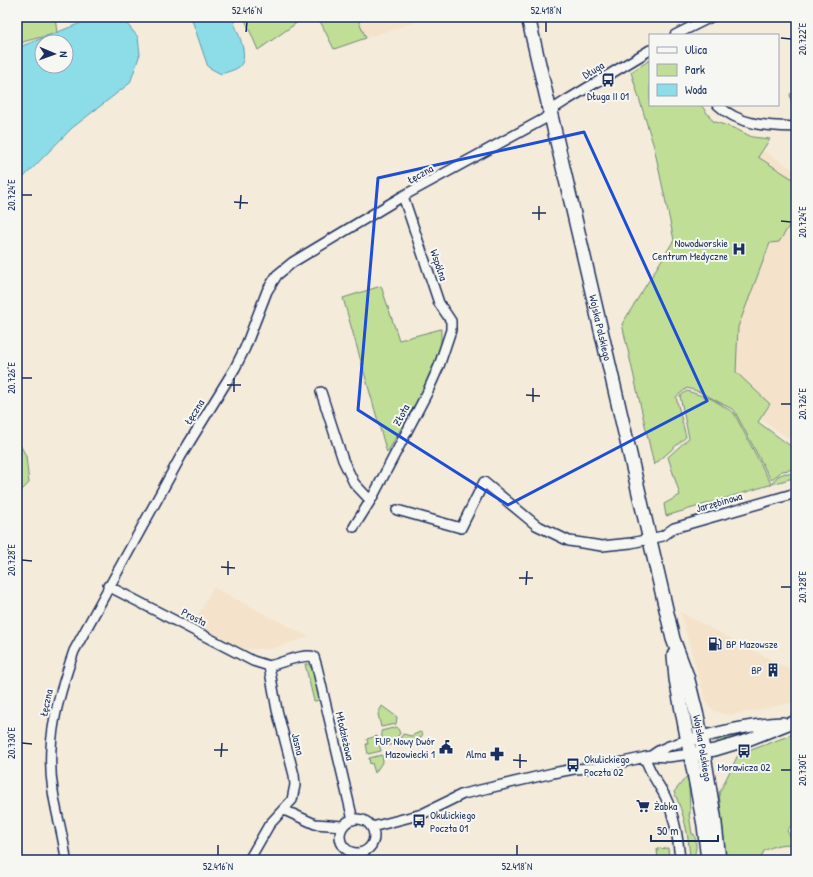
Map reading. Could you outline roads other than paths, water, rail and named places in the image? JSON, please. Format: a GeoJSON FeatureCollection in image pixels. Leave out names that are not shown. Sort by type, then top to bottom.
{"type":"FeatureCollection","features":[{"type":"Feature","properties":{"kind":"main road","name":"Wojska Polskiego"},"geometry":{"type":"LineString","coordinates":[[528,17],[673,639],[687,676],[697,752],[708,860]]}},
{"type":"Feature","properties":{"kind":"main road","name":"Wojska Polskiego"},"geometry":{"type":"LineString","coordinates":[[697,752],[714,815],[719,860]]}},
{"type":"Feature","properties":{"kind":"street"},"geometry":{"type":"LineString","coordinates":[[677,34],[711,17]]}},
{"type":"Feature","properties":{"kind":"street","name":"Długa"},"geometry":{"type":"LineString","coordinates":[[550,112],[567,100],[649,51]]}},
{"type":"Feature","properties":{"kind":"street"},"geometry":{"type":"LineString","coordinates":[[719,106],[741,121],[766,126],[796,127]]}},
{"type":"Feature","properties":{"kind":"street","name":"Łęczna"},"geometry":{"type":"LineString","coordinates":[[66,860],[64,839],[53,790],[51,766],[52,738],[56,709],[74,651],[108,586],[181,456],[235,368],[245,348],[267,291],[277,276],[293,262],[403,196],[544,119],[550,112]]}},
{"type":"Feature","properties":{"kind":"street","name":"Wspólna"},"geometry":{"type":"LineString","coordinates":[[403,196],[439,303],[451,320],[449,340]]}},
{"type":"Feature","properties":{"kind":"street","name":"Złota"},"geometry":{"type":"LineString","coordinates":[[354,527],[427,393],[449,340]]}},
{"type":"Feature","properties":{"kind":"street"},"geometry":{"type":"LineString","coordinates":[[321,392],[343,460],[354,483],[370,500]]}},
{"type":"Feature","properties":{"kind":"street","name":"Jarzębinowa"},"geometry":{"type":"LineString","coordinates":[[397,510],[461,528],[484,482],[536,525],[569,541],[602,546],[631,543],[663,536],[674,528],[796,492]]}},
{"type":"Feature","properties":{"kind":"street","name":"Prosta"},"geometry":{"type":"LineString","coordinates":[[108,586],[253,661],[269,666]]}},
{"type":"Feature","properties":{"kind":"street","name":"Młodzieżowa"},"geometry":{"type":"LineString","coordinates":[[269,666],[304,656],[314,658],[318,667],[353,820]]}},
{"type":"Feature","properties":{"kind":"street","name":"Jasna"},"geometry":{"type":"LineString","coordinates":[[249,860],[270,825],[292,800],[295,785],[294,775],[277,710],[269,666]]}},
{"type":"Feature","properties":{"kind":"street"},"geometry":{"type":"LineString","coordinates":[[648,756],[670,745],[695,738],[767,724],[794,722]]}},
{"type":"Feature","properties":{"kind":"street"},"geometry":{"type":"LineString","coordinates":[[372,826],[422,814],[463,794],[574,769],[595,768],[648,756],[668,757],[717,749],[748,740],[794,722]]}},
{"type":"Feature","properties":{"kind":"street"},"geometry":{"type":"LineString","coordinates":[[648,756],[648,768],[662,791],[672,814],[680,860]]}},
{"type":"Feature","properties":{"kind":"street"},"geometry":{"type":"LineString","coordinates":[[284,810],[315,824],[343,826],[353,820],[360,819],[367,822],[372,826],[375,833],[374,840],[371,847],[362,857],[346,849],[341,842],[340,834],[343,826]]}},
{"type":"Feature","properties":{"kind":"water"},"geometry":{"type":"Polygon","coordinates":[[[96,17],[109,17],[127,24],[138,37],[140,54],[130,83],[72,128],[17,184],[17,48],[34,41],[34,74],[74,74],[74,34],[53,34],[96,17]]]}},
{"type":"Feature","properties":{"kind":"water"},"geometry":{"type":"Polygon","coordinates":[[[191,17],[232,17],[242,43],[244,56],[239,67],[221,74],[208,67],[191,17]]]}},
{"type":"Feature","properties":{"kind":"place","name":"Długa II 01"},"geometry":{"type":"Point","coordinates":[608,80]}},
{"type":"Feature","properties":{"kind":"place","name":"Nowodworskie Centrum Medyczne"},"geometry":{"type":"Point","coordinates":[739,249]}},
{"type":"Feature","properties":{"kind":"place","name":"BP Mazowsze"},"geometry":{"type":"Point","coordinates":[715,644]}},
{"type":"Feature","properties":{"kind":"place","name":"BP"},"geometry":{"type":"Point","coordinates":[773,670]}},
{"type":"Feature","properties":{"kind":"place","name":"FUP Nowy Dwór Mazowiecki 1"},"geometry":{"type":"Point","coordinates":[446,747]}},
{"type":"Feature","properties":{"kind":"place","name":"Morawicza 02"},"geometry":{"type":"Point","coordinates":[744,751]}},
{"type":"Feature","properties":{"kind":"place","name":"Alma"},"geometry":{"type":"Point","coordinates":[497,754]}},
{"type":"Feature","properties":{"kind":"place","name":"Okulickiego Poczta 02"},"geometry":{"type":"Point","coordinates":[573,765]}},
{"type":"Feature","properties":{"kind":"place","name":"Żabka"},"geometry":{"type":"Point","coordinates":[643,806]}},
{"type":"Feature","properties":{"kind":"place","name":"Okulickiego Poczta 01"},"geometry":{"type":"Point","coordinates":[419,821]}}]}
